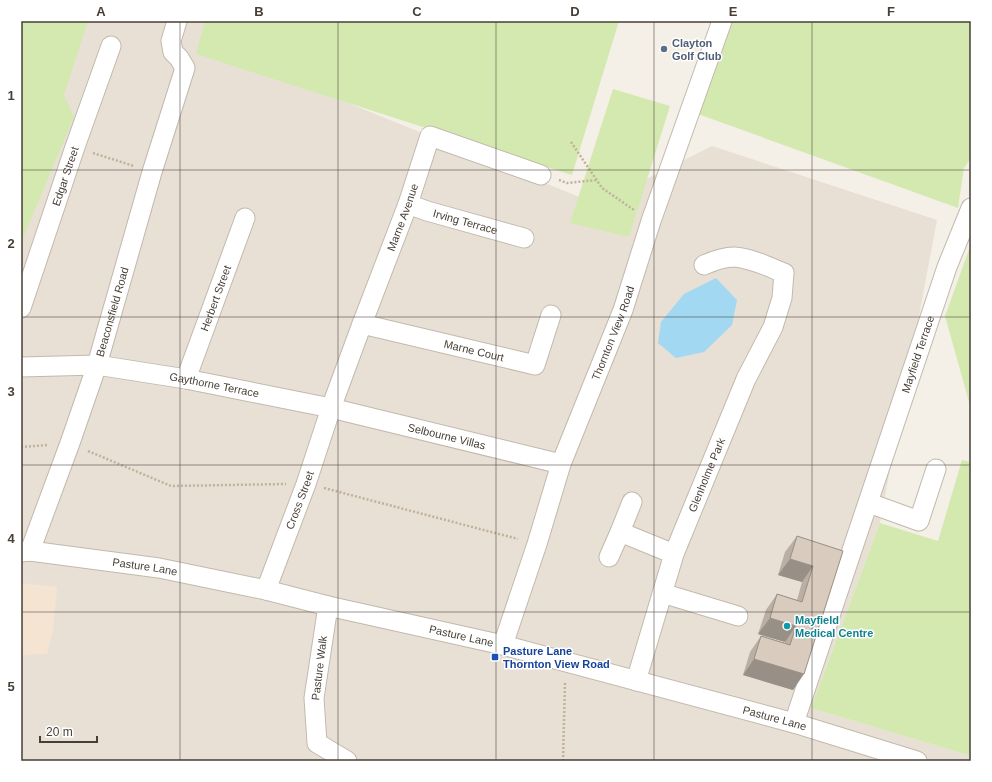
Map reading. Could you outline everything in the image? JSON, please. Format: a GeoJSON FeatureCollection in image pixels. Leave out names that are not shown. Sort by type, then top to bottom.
{"type":"FeatureCollection","features":[{"type":"Feature","properties":{"kind":"street","name":"Beaconsfield Road"},"geometry":{"type":"LineString","coordinates":[[25,552],[70,443],[96,365],[152,172],[185,68],[180,58],[173,52],[171,41],[177,21]]}},
{"type":"Feature","properties":{"kind":"street","name":"Thornton View Road"},"geometry":{"type":"LineString","coordinates":[[503,645],[537,544],[561,464],[623,310],[651,222],[722,21]]}},
{"type":"Feature","properties":{"kind":"street","name":"Edgar Street"},"geometry":{"type":"LineString","coordinates":[[21,308],[75,147],[111,46]]}},
{"type":"Feature","properties":{"kind":"street","name":"Marne Avenue"},"geometry":{"type":"LineString","coordinates":[[331,408],[408,204],[430,136],[541,175]]}},
{"type":"Feature","properties":{"kind":"street","name":"Irving Terrace"},"geometry":{"type":"LineString","coordinates":[[408,204],[427,211],[524,238]]}},
{"type":"Feature","properties":{"kind":"street","name":"Mayfield Terrace"},"geometry":{"type":"LineString","coordinates":[[794,723],[947,267],[971,208]]}},
{"type":"Feature","properties":{"kind":"street","name":"Herbert Street"},"geometry":{"type":"LineString","coordinates":[[186,379],[245,218]]}},
{"type":"Feature","properties":{"kind":"street","name":"Glenholme Park"},"geometry":{"type":"LineString","coordinates":[[636,681],[674,554],[746,379],[773,327],[782,298],[784,273],[749,260],[734,257],[719,259],[704,265]]}},
{"type":"Feature","properties":{"kind":"street","name":"Marne Court"},"geometry":{"type":"LineString","coordinates":[[362,324],[535,365],[551,316]]}},
{"type":"Feature","properties":{"kind":"street","name":"Gaythorne Terrace"},"geometry":{"type":"LineString","coordinates":[[21,367],[96,365],[186,379],[331,408]]}},
{"type":"Feature","properties":{"kind":"street","name":"Selbourne Villas"},"geometry":{"type":"LineString","coordinates":[[331,408],[561,464]]}},
{"type":"Feature","properties":{"kind":"street","name":"Cross Street"},"geometry":{"type":"LineString","coordinates":[[266,590],[306,484],[331,408]]}},
{"type":"Feature","properties":{"kind":"street"},"geometry":{"type":"LineString","coordinates":[[869,503],[919,522],[936,468]]}},
{"type":"Feature","properties":{"kind":"street"},"geometry":{"type":"LineString","coordinates":[[609,557],[632,502]]}},
{"type":"Feature","properties":{"kind":"street"},"geometry":{"type":"LineString","coordinates":[[620,532],[674,554]]}},
{"type":"Feature","properties":{"kind":"street","name":"Pasture Lane"},"geometry":{"type":"LineString","coordinates":[[25,552],[159,568],[266,590],[328,606],[503,645],[794,723],[917,761]]}},
{"type":"Feature","properties":{"kind":"street"},"geometry":{"type":"LineString","coordinates":[[662,594],[738,616]]}},
{"type":"Feature","properties":{"kind":"street","name":"Pasture Walk"},"geometry":{"type":"LineString","coordinates":[[328,606],[314,698],[317,742],[347,761]]}},
{"type":"Feature","properties":{"kind":"path"},"geometry":{"type":"LineString","coordinates":[[571,142],[602,188],[651,222]]}},
{"type":"Feature","properties":{"kind":"path"},"geometry":{"type":"LineString","coordinates":[[75,147],[152,172]]}},
{"type":"Feature","properties":{"kind":"path"},"geometry":{"type":"LineString","coordinates":[[541,175],[567,183],[597,180]]}},
{"type":"Feature","properties":{"kind":"path"},"geometry":{"type":"LineString","coordinates":[[21,447],[70,443],[171,486],[306,484],[537,544]]}},
{"type":"Feature","properties":{"kind":"path"},"geometry":{"type":"LineString","coordinates":[[563,761],[566,662]]}},
{"type":"Feature","properties":{"kind":"shaded area"},"geometry":{"type":"Polygon","coordinates":[[[71,21],[228,21],[220,51],[597,204],[712,146],[937,220],[880,523],[811,708],[971,756],[971,761],[21,761],[21,167],[71,21]]]}},
{"type":"Feature","properties":{"kind":"shaded area"},"geometry":{"type":"Polygon","coordinates":[[[21,583],[57,587],[53,630],[47,654],[21,655],[21,583]]]}},
{"type":"Feature","properties":{"kind":"green space"},"geometry":{"type":"Polygon","coordinates":[[[21,21],[88,21],[64,95],[74,117],[21,243],[21,21]]]}},
{"type":"Feature","properties":{"kind":"green space"},"geometry":{"type":"Polygon","coordinates":[[[205,21],[619,21],[572,175],[196,54],[205,21]]]}},
{"type":"Feature","properties":{"kind":"green space"},"geometry":{"type":"Polygon","coordinates":[[[728,21],[971,21],[971,158],[964,168],[958,208],[698,114],[728,21]]]}},
{"type":"Feature","properties":{"kind":"green space"},"geometry":{"type":"Polygon","coordinates":[[[613,89],[670,106],[629,237],[570,223],[613,89]]]}},
{"type":"Feature","properties":{"kind":"green space"},"geometry":{"type":"Polygon","coordinates":[[[971,244],[971,409],[945,316],[971,244]]]}},
{"type":"Feature","properties":{"kind":"green space"},"geometry":{"type":"Polygon","coordinates":[[[962,460],[971,462],[971,756],[811,708],[880,523],[938,541],[962,460]]]}},
{"type":"Feature","properties":{"kind":"water"},"geometry":{"type":"Polygon","coordinates":[[[716,278],[737,300],[732,325],[704,352],[676,358],[658,343],[661,322],[684,294],[716,278]]]}},
{"type":"Feature","properties":{"kind":"building"},"geometry":{"type":"Polygon","coordinates":[[[797,536],[843,551],[804,674],[754,659],[761,636],[790,645],[796,626],[770,618],[777,594],[802,602],[813,566],[790,559],[797,536]]]}},
{"type":"Feature","properties":{"kind":"place","name":"Clayton Golf Club"},"geometry":{"type":"Point","coordinates":[664,49]}},
{"type":"Feature","properties":{"kind":"place","name":"Mayfield Medical Centre"},"geometry":{"type":"Point","coordinates":[787,626]}},
{"type":"Feature","properties":{"kind":"place","name":"Pasture Lane Thornton View Road"},"geometry":{"type":"Point","coordinates":[495,657]}}]}
